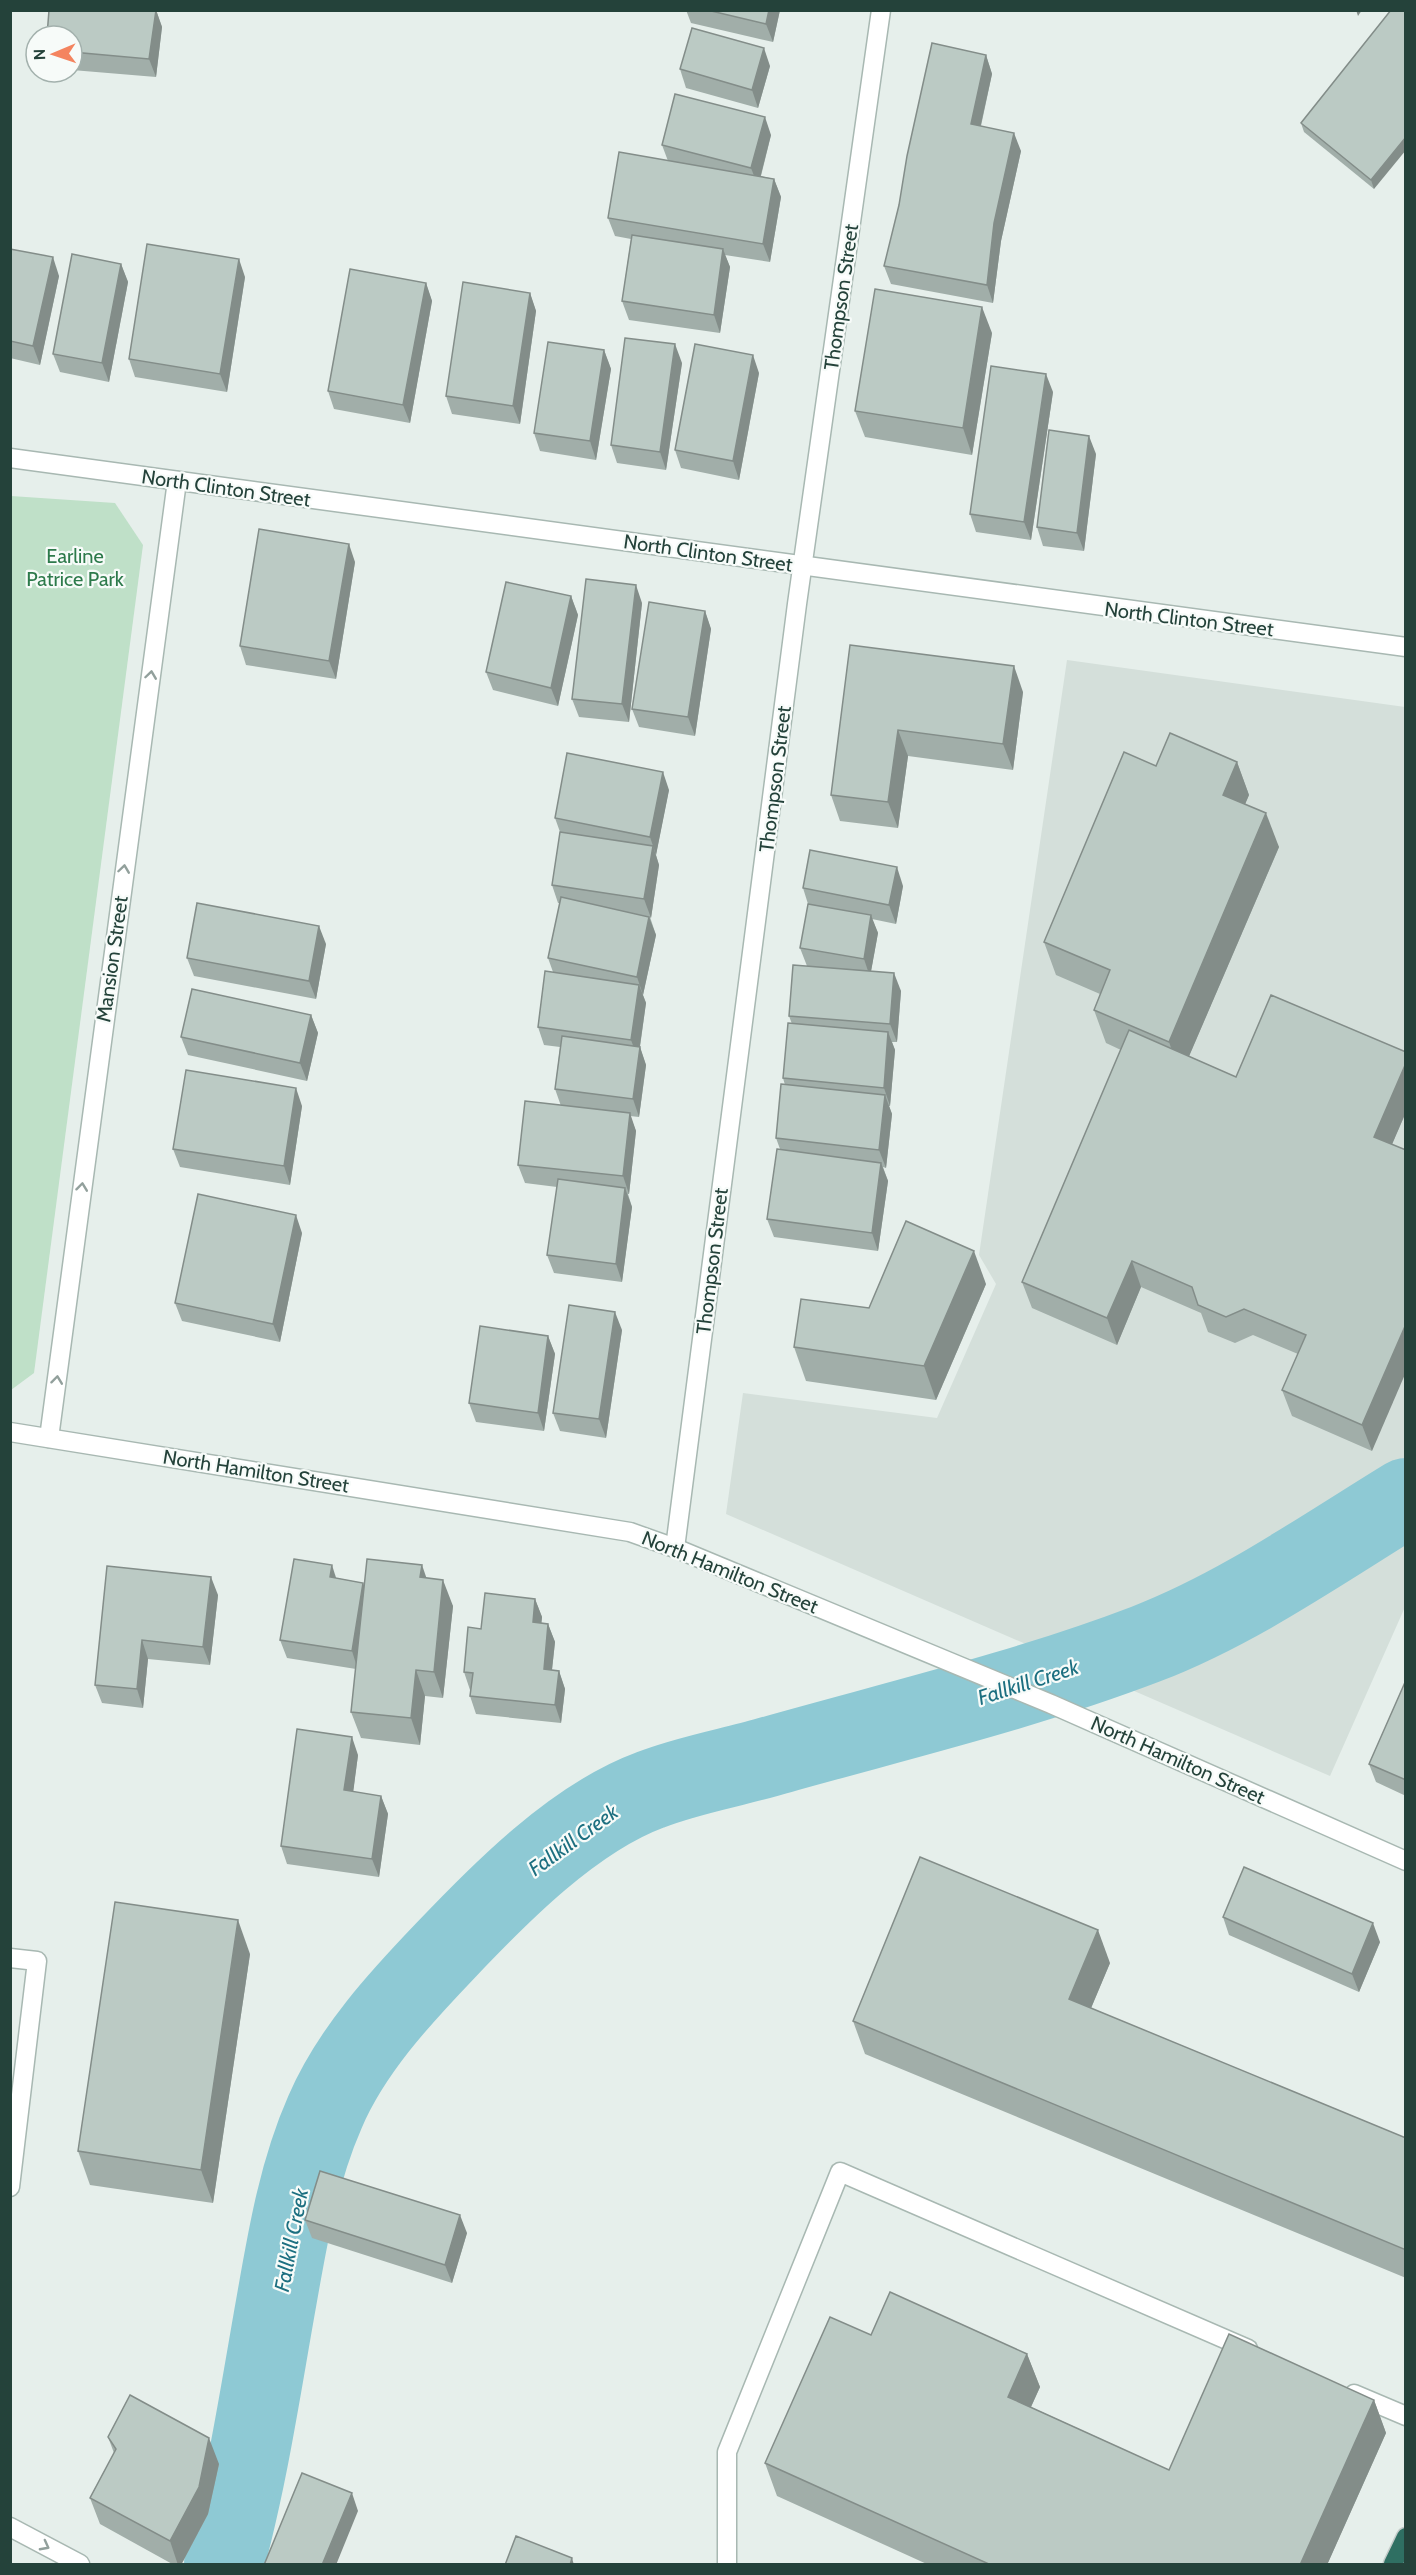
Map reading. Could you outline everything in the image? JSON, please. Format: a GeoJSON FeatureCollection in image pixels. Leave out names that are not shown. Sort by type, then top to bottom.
{"type":"FeatureCollection","features":[{"type":"Feature","properties":{"kind":"highway"},"geometry":{"type":"LineString","coordinates":[[1393,2565],[1406,2537]]}},
{"type":"Feature","properties":{"kind":"street","name":"Thompson Street"},"geometry":{"type":"LineString","coordinates":[[675,1548],[802,566],[881,10]]}},
{"type":"Feature","properties":{"kind":"street","name":"North Clinton Street"},"geometry":{"type":"LineString","coordinates":[[10,458],[1406,647]]}},
{"type":"Feature","properties":{"kind":"street","name":"Mansion Street"},"geometry":{"type":"LineString","coordinates":[[49,1438],[177,481]]}},
{"type":"Feature","properties":{"kind":"street","name":"North Hamilton Street"},"geometry":{"type":"LineString","coordinates":[[10,1432],[630,1532],[675,1548],[971,1670],[1406,1861]]}},
{"type":"Feature","properties":{"kind":"street"},"geometry":{"type":"LineString","coordinates":[[10,1958],[37,1961],[10,2187]]}},
{"type":"Feature","properties":{"kind":"street"},"geometry":{"type":"LineString","coordinates":[[727,2565],[728,2452],[840,2172],[1266,2356]]}},
{"type":"Feature","properties":{"kind":"street"},"geometry":{"type":"LineString","coordinates":[[1341,2388],[1406,2416]]}},
{"type":"Feature","properties":{"kind":"street"},"geometry":{"type":"LineString","coordinates":[[10,2527],[80,2565]]}},
{"type":"Feature","properties":{"kind":"shaded area"},"geometry":{"type":"Polygon","coordinates":[[[1067,660],[1405,707],[1405,1607],[1330,1776],[726,1514],[743,1393],[937,1418],[996,1284],[979,1255],[1067,660]]]}},
{"type":"Feature","properties":{"kind":"green space","name":"Earline Patrice Park"},"geometry":{"type":"Polygon","coordinates":[[[11,496],[115,503],[143,545],[34,1373],[11,1390],[11,496]]]}},
{"type":"Feature","properties":{"kind":"building"},"geometry":{"type":"Polygon","coordinates":[[[49,10],[156,10],[149,59],[84,53],[84,24],[48,24],[49,10]]]}},
{"type":"Feature","properties":{"kind":"building"},"geometry":{"type":"Polygon","coordinates":[[[707,10],[769,10],[766,24],[707,10]]]}},
{"type":"Feature","properties":{"kind":"building"},"geometry":{"type":"Polygon","coordinates":[[[1391,10],[1406,10],[1406,137],[1371,180],[1301,123],[1391,10]]]}},
{"type":"Feature","properties":{"kind":"building"},"geometry":{"type":"Polygon","coordinates":[[[692,28],[764,48],[752,90],[680,69],[692,28]]]}},
{"type":"Feature","properties":{"kind":"building"},"geometry":{"type":"Polygon","coordinates":[[[932,43],[986,55],[971,124],[1014,133],[994,223],[987,285],[884,266],[899,205],[907,156],[932,43]]]}},
{"type":"Feature","properties":{"kind":"building"},"geometry":{"type":"Polygon","coordinates":[[[675,94],[765,117],[751,168],[662,145],[675,94]]]}},
{"type":"Feature","properties":{"kind":"building"},"geometry":{"type":"Polygon","coordinates":[[[619,152],[774,179],[763,244],[608,218],[619,152]]]}},
{"type":"Feature","properties":{"kind":"building"},"geometry":{"type":"Polygon","coordinates":[[[632,235],[723,249],[714,315],[622,301],[632,235]]]}},
{"type":"Feature","properties":{"kind":"building"},"geometry":{"type":"Polygon","coordinates":[[[147,244],[239,259],[220,374],[129,359],[147,244]]]}},
{"type":"Feature","properties":{"kind":"building"},"geometry":{"type":"Polygon","coordinates":[[[10,249],[53,257],[33,346],[10,341],[10,249]]]}},
{"type":"Feature","properties":{"kind":"building"},"geometry":{"type":"Polygon","coordinates":[[[72,254],[121,264],[102,363],[53,354],[72,254]]]}},
{"type":"Feature","properties":{"kind":"building"},"geometry":{"type":"Polygon","coordinates":[[[350,269],[426,283],[403,405],[328,391],[350,269]]]}},
{"type":"Feature","properties":{"kind":"building"},"geometry":{"type":"Polygon","coordinates":[[[463,282],[530,293],[513,406],[446,396],[463,282]]]}},
{"type":"Feature","properties":{"kind":"building"},"geometry":{"type":"Polygon","coordinates":[[[875,289],[982,307],[963,428],[855,411],[875,289]]]}},
{"type":"Feature","properties":{"kind":"building"},"geometry":{"type":"Polygon","coordinates":[[[625,338],[675,344],[660,452],[611,445],[625,338]]]}},
{"type":"Feature","properties":{"kind":"building"},"geometry":{"type":"Polygon","coordinates":[[[548,342],[604,350],[590,441],[534,433],[548,342]]]}},
{"type":"Feature","properties":{"kind":"building"},"geometry":{"type":"Polygon","coordinates":[[[695,344],[753,355],[733,461],[675,450],[695,344]]]}},
{"type":"Feature","properties":{"kind":"building"},"geometry":{"type":"Polygon","coordinates":[[[991,366],[1046,374],[1024,522],[970,514],[991,366]]]}},
{"type":"Feature","properties":{"kind":"building"},"geometry":{"type":"Polygon","coordinates":[[[1049,430],[1089,436],[1077,533],[1037,527],[1049,430]]]}},
{"type":"Feature","properties":{"kind":"building"},"geometry":{"type":"Polygon","coordinates":[[[259,529],[349,544],[329,661],[240,646],[259,529]]]}},
{"type":"Feature","properties":{"kind":"building"},"geometry":{"type":"Polygon","coordinates":[[[586,579],[636,585],[622,704],[572,699],[586,579]]]}},
{"type":"Feature","properties":{"kind":"building"},"geometry":{"type":"Polygon","coordinates":[[[506,582],[571,596],[551,688],[486,672],[506,582]]]}},
{"type":"Feature","properties":{"kind":"building"},"geometry":{"type":"Polygon","coordinates":[[[649,602],[705,611],[688,717],[632,709],[649,602]]]}},
{"type":"Feature","properties":{"kind":"building"},"geometry":{"type":"Polygon","coordinates":[[[850,645],[1014,666],[1003,744],[898,730],[888,802],[831,795],[850,645]]]}},
{"type":"Feature","properties":{"kind":"building"},"geometry":{"type":"Polygon","coordinates":[[[1170,733],[1237,762],[1223,795],[1266,813],[1169,1042],[1094,1010],[1110,970],[1044,942],[1124,752],[1156,766],[1170,733]]]}},
{"type":"Feature","properties":{"kind":"building"},"geometry":{"type":"Polygon","coordinates":[[[567,753],[663,772],[650,837],[555,818],[567,753]]]}},
{"type":"Feature","properties":{"kind":"building"},"geometry":{"type":"Polygon","coordinates":[[[560,832],[653,846],[644,899],[552,885],[560,832]]]}},
{"type":"Feature","properties":{"kind":"building"},"geometry":{"type":"Polygon","coordinates":[[[810,850],[897,867],[889,905],[803,888],[810,850]]]}},
{"type":"Feature","properties":{"kind":"building"},"geometry":{"type":"Polygon","coordinates":[[[561,897],[649,917],[637,977],[548,958],[561,897]]]}},
{"type":"Feature","properties":{"kind":"building"},"geometry":{"type":"Polygon","coordinates":[[[197,903],[319,926],[309,981],[187,958],[197,903]]]}},
{"type":"Feature","properties":{"kind":"building"},"geometry":{"type":"Polygon","coordinates":[[[808,904],[871,915],[864,959],[800,948],[808,904]]]}},
{"type":"Feature","properties":{"kind":"building"},"geometry":{"type":"Polygon","coordinates":[[[793,965],[894,973],[890,1024],[789,1016],[793,965]]]}},
{"type":"Feature","properties":{"kind":"building"},"geometry":{"type":"Polygon","coordinates":[[[545,971],[639,985],[631,1040],[538,1027],[545,971]]]}},
{"type":"Feature","properties":{"kind":"building"},"geometry":{"type":"Polygon","coordinates":[[[192,989],[311,1015],[300,1063],[181,1037],[192,989]]]}},
{"type":"Feature","properties":{"kind":"building"},"geometry":{"type":"Polygon","coordinates":[[[1271,995],[1406,1052],[1406,1063],[1374,1137],[1406,1150],[1406,1324],[1362,1425],[1282,1390],[1306,1335],[1244,1309],[1226,1317],[1198,1305],[1192,1287],[1132,1261],[1107,1318],[1022,1282],[1129,1030],[1236,1077],[1271,995]]]}},
{"type":"Feature","properties":{"kind":"building"},"geometry":{"type":"Polygon","coordinates":[[[788,1023],[888,1032],[884,1088],[783,1078],[788,1023]]]}},
{"type":"Feature","properties":{"kind":"building"},"geometry":{"type":"Polygon","coordinates":[[[562,1036],[640,1047],[633,1099],[555,1089],[562,1036]]]}},
{"type":"Feature","properties":{"kind":"building"},"geometry":{"type":"Polygon","coordinates":[[[186,1070],[296,1088],[284,1166],[173,1149],[186,1070]]]}},
{"type":"Feature","properties":{"kind":"building"},"geometry":{"type":"Polygon","coordinates":[[[781,1084],[885,1095],[879,1150],[776,1138],[781,1084]]]}},
{"type":"Feature","properties":{"kind":"building"},"geometry":{"type":"Polygon","coordinates":[[[525,1101],[630,1113],[623,1176],[518,1165],[525,1101]]]}},
{"type":"Feature","properties":{"kind":"building"},"geometry":{"type":"Polygon","coordinates":[[[777,1149],[881,1163],[872,1233],[767,1219],[777,1149]]]}},
{"type":"Feature","properties":{"kind":"building"},"geometry":{"type":"Polygon","coordinates":[[[558,1179],[625,1188],[616,1264],[547,1255],[558,1179]]]}},
{"type":"Feature","properties":{"kind":"building"},"geometry":{"type":"Polygon","coordinates":[[[198,1194],[296,1215],[273,1324],[175,1303],[198,1194]]]}},
{"type":"Feature","properties":{"kind":"building"},"geometry":{"type":"Polygon","coordinates":[[[906,1221],[974,1251],[924,1366],[794,1347],[801,1299],[869,1308],[906,1221]]]}},
{"type":"Feature","properties":{"kind":"building"},"geometry":{"type":"Polygon","coordinates":[[[569,1305],[615,1312],[599,1419],[553,1413],[569,1305]]]}},
{"type":"Feature","properties":{"kind":"building"},"geometry":{"type":"Polygon","coordinates":[[[480,1326],[548,1336],[538,1413],[469,1403],[480,1326]]]}},
{"type":"Feature","properties":{"kind":"building"},"geometry":{"type":"Polygon","coordinates":[[[294,1559],[332,1565],[330,1577],[363,1583],[352,1651],[280,1640],[294,1559]]]}},
{"type":"Feature","properties":{"kind":"building"},"geometry":{"type":"Polygon","coordinates":[[[367,1559],[422,1565],[420,1577],[443,1580],[434,1672],[416,1670],[411,1718],[351,1712],[367,1559]]]}},
{"type":"Feature","properties":{"kind":"building"},"geometry":{"type":"Polygon","coordinates":[[[107,1566],[211,1577],[203,1647],[142,1640],[137,1689],[95,1685],[107,1566]]]}},
{"type":"Feature","properties":{"kind":"building"},"geometry":{"type":"Polygon","coordinates":[[[485,1593],[535,1599],[533,1622],[548,1624],[544,1669],[559,1671],[555,1705],[470,1696],[473,1673],[464,1672],[468,1627],[481,1629],[485,1593]]]}},
{"type":"Feature","properties":{"kind":"building"},"geometry":{"type":"Polygon","coordinates":[[[1406,1680],[1406,1780],[1369,1764],[1406,1680]]]}},
{"type":"Feature","properties":{"kind":"building"},"geometry":{"type":"Polygon","coordinates":[[[297,1729],[352,1737],[344,1790],[381,1796],[372,1859],[281,1846],[297,1729]]]}},
{"type":"Feature","properties":{"kind":"building"},"geometry":{"type":"Polygon","coordinates":[[[920,1857],[1098,1930],[1069,1999],[1406,2138],[1406,2250],[853,2021],[920,1857]]]}},
{"type":"Feature","properties":{"kind":"building"},"geometry":{"type":"Polygon","coordinates":[[[1244,1867],[1373,1923],[1352,1974],[1223,1917],[1244,1867]]]}},
{"type":"Feature","properties":{"kind":"building"},"geometry":{"type":"Polygon","coordinates":[[[115,1902],[238,1920],[201,2170],[78,2151],[115,1902]]]}},
{"type":"Feature","properties":{"kind":"building"},"geometry":{"type":"Polygon","coordinates":[[[320,2171],[460,2215],[445,2265],[305,2220],[320,2171]]]}},
{"type":"Feature","properties":{"kind":"building"},"geometry":{"type":"Polygon","coordinates":[[[890,2292],[1027,2354],[1008,2397],[1169,2470],[1229,2334],[1374,2400],[1300,2565],[991,2565],[765,2463],[830,2317],[871,2335],[890,2292]]]}},
{"type":"Feature","properties":{"kind":"building"},"geometry":{"type":"Polygon","coordinates":[[[130,2395],[209,2438],[199,2487],[170,2541],[90,2498],[116,2449],[108,2437],[130,2395]]]}},
{"type":"Feature","properties":{"kind":"building"},"geometry":{"type":"Polygon","coordinates":[[[302,2473],[352,2493],[322,2565],[264,2565],[302,2473]]]}},
{"type":"Feature","properties":{"kind":"building"},"geometry":{"type":"Polygon","coordinates":[[[516,2536],[572,2558],[570,2565],[505,2565],[516,2536]]]}},
{"type":"Feature","properties":{"kind":"waterway","name":"Fallkill Creek"},"geometry":{"type":"LineString","coordinates":[[224,2564],[247,2465],[295,2204],[308,2157],[325,2112],[348,2068],[378,2026],[428,1969],[514,1882],[566,1838],[594,1819],[650,1790],[1006,1691],[1100,1661],[1180,1630],[1247,1596],[1406,1498]]}}]}
